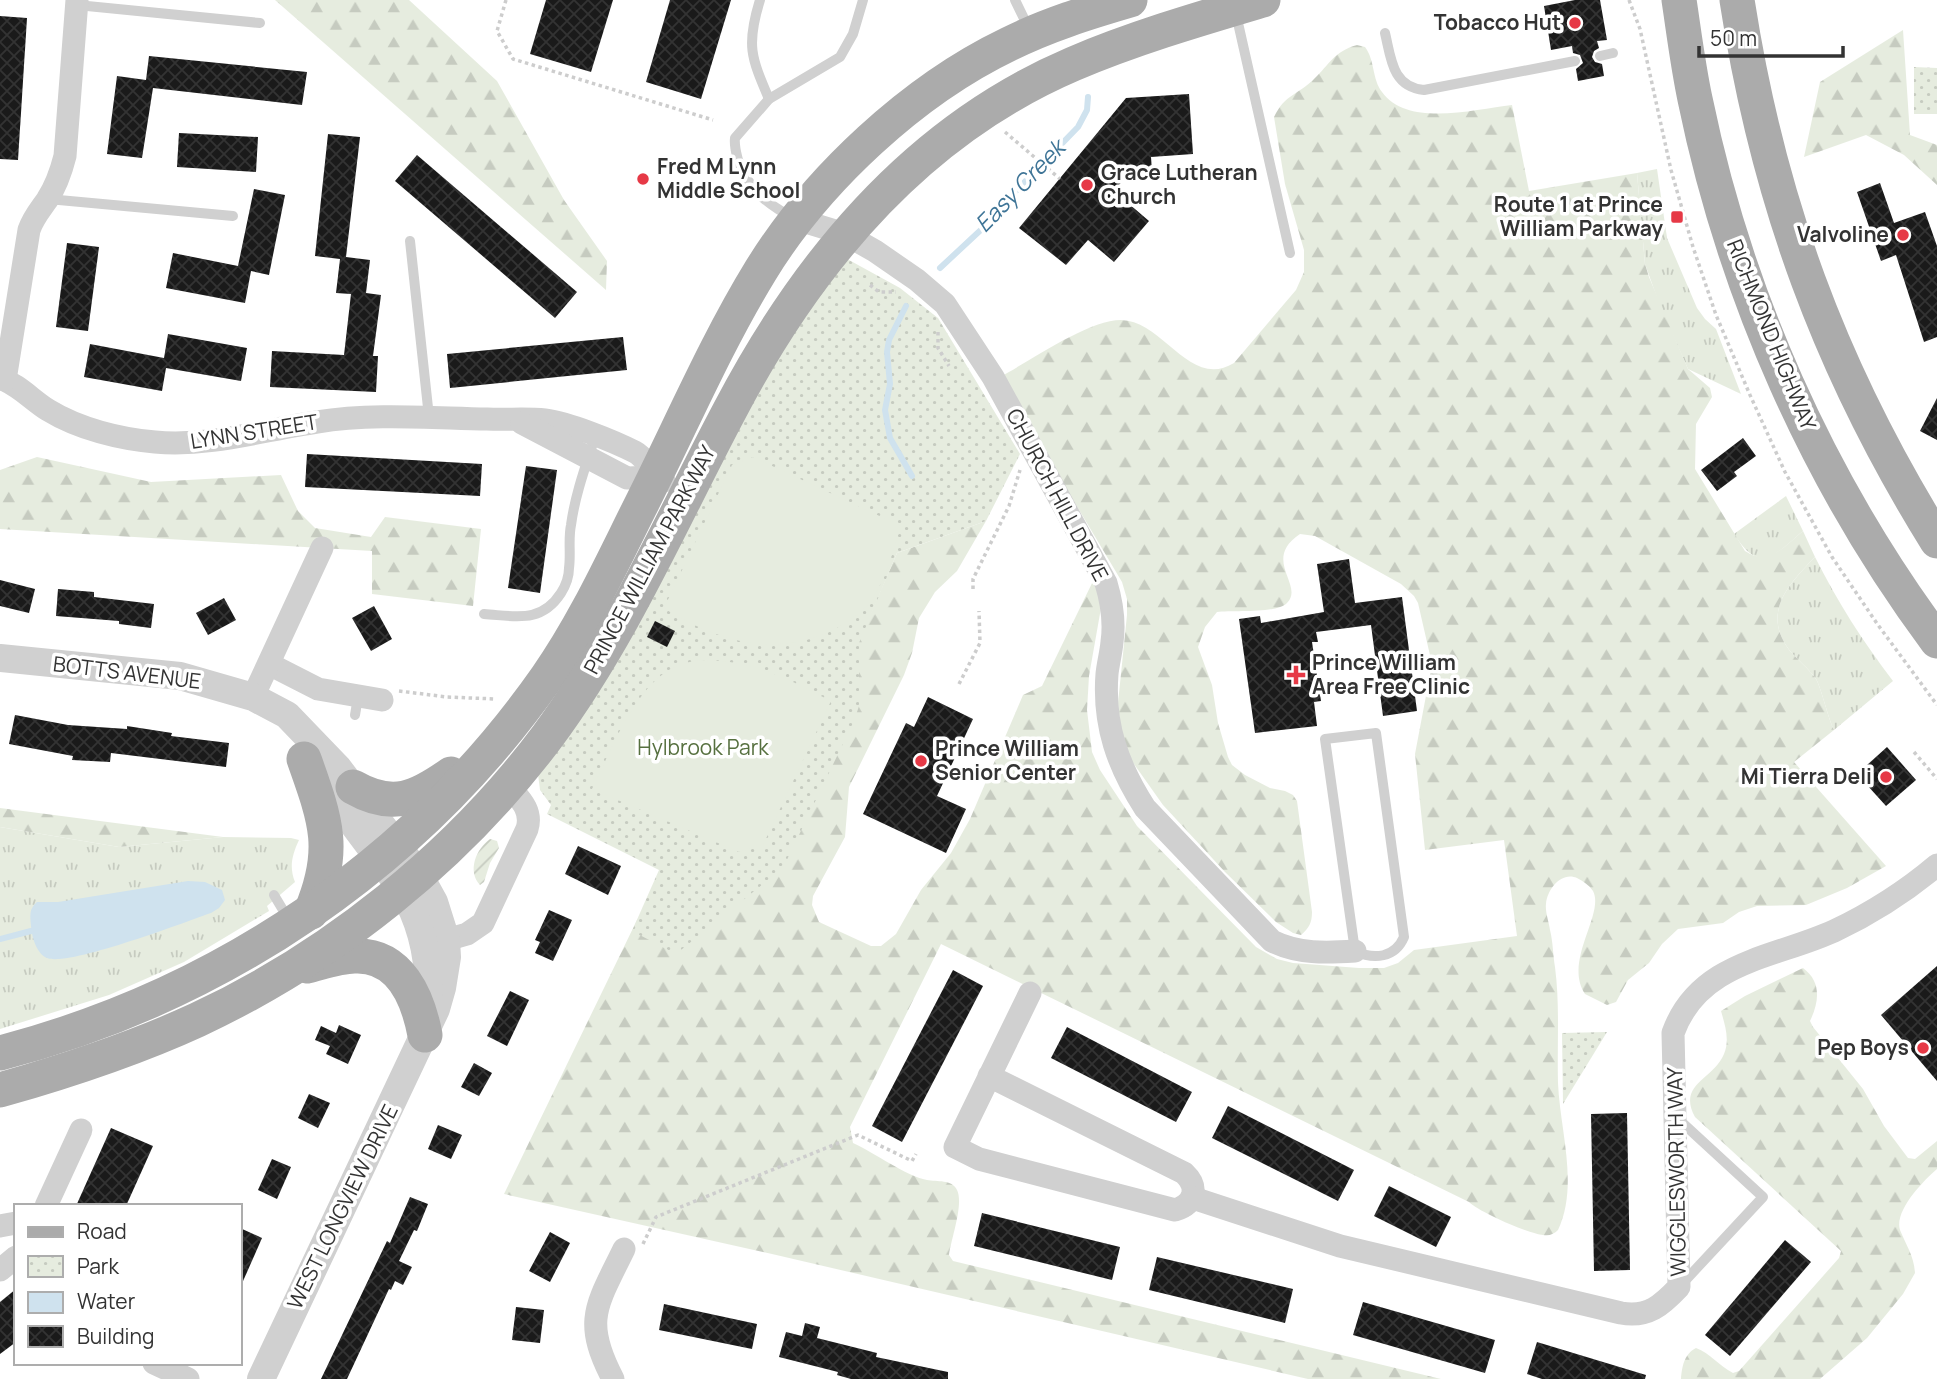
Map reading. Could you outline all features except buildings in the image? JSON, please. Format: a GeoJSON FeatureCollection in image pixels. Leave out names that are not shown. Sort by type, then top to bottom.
{"type":"FeatureCollection","features":[{"type":"Feature","properties":{"kind":"main road","name":"PRINCE WILLIAM PARKWAY"},"geometry":{"type":"LineString","coordinates":[[0,1053],[89,1026],[154,1000],[236,960],[301,919],[388,851],[468,774],[493,724],[542,684],[575,634],[746,295],[796,219],[840,169],[902,114],[951,77],[1031,33],[1130,0]]}},
{"type":"Feature","properties":{"kind":"main road"},"geometry":{"type":"LineString","coordinates":[[1655,0],[1686,48]]}},
{"type":"Feature","properties":{"kind":"main road","name":"RICHMOND HIGHWAY"},"geometry":{"type":"LineString","coordinates":[[1679,0],[1698,115],[1717,191],[1777,361],[1817,449],[1843,496],[1898,587],[1937,640]]}},
{"type":"Feature","properties":{"kind":"main road"},"geometry":{"type":"LineString","coordinates":[[1737,0],[1760,125],[1783,209],[1814,300],[1870,424],[1900,481],[1937,541]]}},
{"type":"Feature","properties":{"kind":"main road","name":"PRINCE WILLIAM PARKWAY"},"geometry":{"type":"LineString","coordinates":[[0,1090],[67,1070],[165,1034],[234,1002],[327,945],[410,881],[458,838],[508,785],[544,741],[583,684],[629,608],[754,366],[782,320],[845,234],[880,195],[925,156],[975,119],[1051,74],[1138,39],[1249,4]]}},
{"type":"Feature","properties":{"kind":"main road"},"geometry":{"type":"LineString","coordinates":[[1031,33],[1051,74]]}},
{"type":"Feature","properties":{"kind":"main road"},"geometry":{"type":"LineString","coordinates":[[353,787],[362,793],[380,797],[415,797],[426,792],[493,724]]}},
{"type":"Feature","properties":{"kind":"main road"},"geometry":{"type":"LineString","coordinates":[[301,919],[324,875],[327,841],[321,806],[304,760]]}},
{"type":"Feature","properties":{"kind":"main road"},"geometry":{"type":"LineString","coordinates":[[290,970],[353,956],[375,958],[386,963],[402,977],[414,994],[425,1035]]}},
{"type":"Feature","properties":{"kind":"street","name":"LYNN STREET"},"geometry":{"type":"LineString","coordinates":[[77,2],[65,156],[58,179],[29,230],[3,379],[48,410],[82,425],[117,436],[154,442],[191,443],[227,439],[334,419],[517,421],[592,447],[627,478],[656,477],[688,495]]}},
{"type":"Feature","properties":{"kind":"street","name":"CHURCH HILL DRIVE"},"geometry":{"type":"LineString","coordinates":[[796,219],[845,234],[918,280],[945,304],[993,377],[1106,583],[1114,626],[1106,700],[1109,729],[1117,757],[1145,808],[1272,942],[1283,947],[1323,954],[1355,951]]}},
{"type":"Feature","properties":{"kind":"street"},"geometry":{"type":"LineString","coordinates":[[323,548],[253,697],[304,760],[388,851]]}},
{"type":"Feature","properties":{"kind":"street","name":"BOTTS AVENUE"},"geometry":{"type":"LineString","coordinates":[[0,658],[180,676],[253,697],[287,715],[306,733],[353,787],[388,851]]}},
{"type":"Feature","properties":{"kind":"street"},"geometry":{"type":"LineString","coordinates":[[269,664],[356,706],[389,695]]}},
{"type":"Feature","properties":{"kind":"street"},"geometry":{"type":"LineString","coordinates":[[446,940],[467,934],[483,923],[527,829],[530,816],[508,785]]}},
{"type":"Feature","properties":{"kind":"street","name":"WEST LONGVIEW DRIVE"},"geometry":{"type":"LineString","coordinates":[[261,1379],[425,1035],[442,989],[447,957],[446,940],[434,902],[410,881],[388,851]]}},
{"type":"Feature","properties":{"kind":"street","name":"WIGGLESWORTH WAY"},"geometry":{"type":"LineString","coordinates":[[1193,1198],[1340,1246],[1621,1313],[1636,1315],[1651,1311],[1664,1304],[1679,1287],[1673,1033],[1687,1006],[1725,973],[1747,961],[1831,932],[1871,912],[1909,889],[1937,864]]}},
{"type":"Feature","properties":{"kind":"street","name":"WEST LONGVIEW DRIVE"},"geometry":{"type":"LineString","coordinates":[[410,881],[411,905],[425,947],[429,991],[425,1035]]}},
{"type":"Feature","properties":{"kind":"street"},"geometry":{"type":"LineString","coordinates":[[989,1076],[1184,1173],[1191,1179],[1193,1198],[1184,1207],[1175,1210],[979,1159],[955,1147],[989,1076],[1030,993]]}},
{"type":"Feature","properties":{"kind":"street"},"geometry":{"type":"LineString","coordinates":[[47,1204],[82,1130]]}},
{"type":"Feature","properties":{"kind":"street"},"geometry":{"type":"LineString","coordinates":[[613,1379],[597,1343],[595,1327],[600,1301],[632,1251]]}},
{"type":"Feature","properties":{"kind":"street"},"geometry":{"type":"LineString","coordinates":[[0,1270],[14,1259]]}},
{"type":"Feature","properties":{"kind":"street"},"geometry":{"type":"LineString","coordinates":[[158,1365],[188,1379]]}},
{"type":"Feature","properties":{"kind":"lane"},"geometry":{"type":"LineString","coordinates":[[760,0],[753,23],[751,46],[755,65],[769,99]]}},
{"type":"Feature","properties":{"kind":"lane"},"geometry":{"type":"LineString","coordinates":[[796,219],[771,206],[750,185],[734,146],[739,132],[769,99],[840,57],[853,34],[863,0]]}},
{"type":"Feature","properties":{"kind":"lane"},"geometry":{"type":"LineString","coordinates":[[1015,0],[1031,33]]}},
{"type":"Feature","properties":{"kind":"lane"},"geometry":{"type":"LineString","coordinates":[[77,2],[260,23]]}},
{"type":"Feature","properties":{"kind":"lane"},"geometry":{"type":"LineString","coordinates":[[1249,4],[1290,253]]}},
{"type":"Feature","properties":{"kind":"lane"},"geometry":{"type":"LineString","coordinates":[[1385,33],[1396,75],[1408,87],[1416,89],[1424,90],[1575,61]]}},
{"type":"Feature","properties":{"kind":"lane"},"geometry":{"type":"LineString","coordinates":[[1600,56],[1613,53]]}},
{"type":"Feature","properties":{"kind":"lane"},"geometry":{"type":"LineString","coordinates":[[48,199],[233,216]]}},
{"type":"Feature","properties":{"kind":"lane"},"geometry":{"type":"LineString","coordinates":[[410,241],[429,418]]}},
{"type":"Feature","properties":{"kind":"lane"},"geometry":{"type":"LineString","coordinates":[[484,614],[528,617],[538,615],[557,599],[568,579],[571,520],[592,447]]}},
{"type":"Feature","properties":{"kind":"lane"},"geometry":{"type":"LineString","coordinates":[[1376,733],[1404,937],[1398,947],[1387,955],[1374,957],[1355,951],[1325,739],[1376,733]]}},
{"type":"Feature","properties":{"kind":"lane"},"geometry":{"type":"LineString","coordinates":[[274,895],[301,919]]}},
{"type":"Feature","properties":{"kind":"lane"},"geometry":{"type":"LineString","coordinates":[[1675,1116],[1763,1197],[1679,1287]]}},
{"type":"Feature","properties":{"kind":"path"},"geometry":{"type":"LineString","coordinates":[[506,0],[497,32],[513,59],[713,120]]}},
{"type":"Feature","properties":{"kind":"path"},"geometry":{"type":"LineString","coordinates":[[1629,0],[1640,29],[1668,157],[1693,247],[1716,316],[1750,395],[1780,461],[1832,557],[1937,705]]}},
{"type":"Feature","properties":{"kind":"path"},"geometry":{"type":"LineString","coordinates":[[999,125],[1060,179]]}},
{"type":"Feature","properties":{"kind":"path"},"geometry":{"type":"LineString","coordinates":[[870,285],[879,292],[901,293]]}},
{"type":"Feature","properties":{"kind":"path"},"geometry":{"type":"LineString","coordinates":[[937,328],[938,348],[948,366]]}},
{"type":"Feature","properties":{"kind":"path"},"geometry":{"type":"LineString","coordinates":[[973,589],[973,579],[1009,506],[1021,464]]}},
{"type":"Feature","properties":{"kind":"path"},"geometry":{"type":"LineString","coordinates":[[959,684],[980,643],[979,611]]}},
{"type":"Feature","properties":{"kind":"path"},"geometry":{"type":"LineString","coordinates":[[389,695],[498,698],[493,724]]}},
{"type":"Feature","properties":{"kind":"path"},"geometry":{"type":"LineString","coordinates":[[1914,752],[1937,779]]}},
{"type":"Feature","properties":{"kind":"path"},"geometry":{"type":"LineString","coordinates":[[632,1251],[656,1217],[858,1135],[912,1161],[916,1154]]}},
{"type":"Feature","properties":{"kind":"green space"},"geometry":{"type":"Polygon","coordinates":[[[275,0],[409,0],[497,81],[564,200],[607,261],[606,290],[275,0]]]}},
{"type":"Feature","properties":{"kind":"green space"},"geometry":{"type":"Polygon","coordinates":[[[1903,30],[1910,135],[1937,145],[1937,185],[1904,155],[1866,135],[1804,157],[1820,82],[1903,30]]]}},
{"type":"Feature","properties":{"kind":"green space"},"geometry":{"type":"Polygon","coordinates":[[[1357,45],[1365,47],[1368,52],[1382,92],[1394,103],[1408,110],[1443,114],[1512,105],[1529,191],[1637,173],[1645,264],[1649,277],[1688,369],[1710,388],[1712,397],[1696,424],[1695,469],[1745,551],[1761,557],[1769,556],[1803,531],[1815,557],[1788,589],[1778,612],[1778,624],[1790,651],[1816,679],[1834,730],[1794,762],[1886,866],[1847,888],[1806,905],[1757,906],[1739,912],[1723,923],[1678,929],[1662,944],[1649,963],[1628,980],[1616,1002],[1607,1005],[1585,994],[1580,981],[1581,953],[1594,912],[1593,891],[1584,882],[1571,876],[1561,879],[1552,887],[1546,907],[1557,981],[1559,1101],[1568,1176],[1564,1213],[1558,1230],[1548,1235],[1536,1234],[1493,1217],[1469,1202],[941,944],[850,1127],[853,1143],[919,1178],[955,1186],[959,1204],[949,1255],[953,1261],[1441,1379],[1308,1379],[504,1194],[637,920],[842,680],[897,553],[986,521],[957,571],[935,592],[919,618],[912,653],[904,675],[849,787],[845,837],[813,896],[812,905],[819,922],[871,946],[881,946],[896,934],[921,890],[951,853],[970,819],[1023,695],[1042,686],[1095,577],[1101,608],[1089,676],[1087,710],[1092,752],[1100,770],[1137,826],[1256,947],[1277,959],[1293,963],[1384,968],[1398,963],[1414,950],[1517,936],[1504,840],[1425,850],[1415,754],[1432,664],[1418,603],[1401,584],[1315,536],[1300,534],[1284,553],[1283,563],[1291,588],[1287,603],[1274,609],[1217,612],[1205,627],[1198,647],[1212,685],[1218,723],[1232,765],[1270,788],[1293,795],[1297,801],[1312,912],[1311,922],[1306,930],[1301,935],[1293,933],[1276,922],[1163,805],[1122,744],[1118,703],[1127,599],[1122,582],[1000,377],[1059,342],[1092,327],[1121,320],[1136,323],[1151,331],[1190,362],[1204,368],[1218,369],[1234,363],[1296,290],[1304,272],[1304,250],[1285,184],[1274,117],[1292,95],[1308,84],[1337,55],[1357,45]]]}},
{"type":"Feature","properties":{"kind":"green space"},"geometry":{"type":"Polygon","coordinates":[[[1914,67],[1937,68],[1937,114],[1914,114],[1914,67]]]}},
{"type":"Feature","properties":{"kind":"green space"},"geometry":{"type":"Polygon","coordinates":[[[1657,169],[1667,238],[1697,308],[1716,329],[1741,394],[1688,369],[1660,306],[1645,264],[1637,173],[1657,169]]]}},
{"type":"Feature","properties":{"kind":"green space","name":"Hylbrook Park"},"geometry":{"type":"Polygon","coordinates":[[[849,260],[900,288],[938,318],[1020,454],[986,521],[897,553],[859,643],[859,706],[854,721],[783,868],[676,954],[632,931],[659,870],[547,814],[551,805],[540,790],[538,774],[774,354],[839,262],[849,260]]]}},
{"type":"Feature","properties":{"kind":"green space"},"geometry":{"type":"Polygon","coordinates":[[[37,457],[151,482],[281,475],[298,511],[315,528],[371,537],[385,517],[481,529],[473,606],[372,594],[372,551],[0,529],[0,470],[37,457]]]}},
{"type":"Feature","properties":{"kind":"green space"},"geometry":{"type":"Polygon","coordinates":[[[753,457],[901,526],[885,574],[871,601],[837,628],[793,643],[748,642],[705,630],[664,608],[732,465],[753,457]]]}},
{"type":"Feature","properties":{"kind":"green space"},"geometry":{"type":"Polygon","coordinates":[[[1786,496],[1803,531],[1775,554],[1760,558],[1752,554],[1734,534],[1786,496]]]}},
{"type":"Feature","properties":{"kind":"green space"},"geometry":{"type":"Polygon","coordinates":[[[1815,557],[1851,621],[1893,681],[1834,730],[1816,679],[1790,651],[1778,624],[1778,612],[1788,589],[1815,557]]]}},
{"type":"Feature","properties":{"kind":"green space"},"geometry":{"type":"Polygon","coordinates":[[[700,660],[737,663],[768,671],[831,701],[763,845],[739,852],[592,789],[624,724],[644,692],[672,668],[700,660]]]}},
{"type":"Feature","properties":{"kind":"green space"},"geometry":{"type":"Polygon","coordinates":[[[0,808],[223,837],[119,847],[0,827],[0,808]]]}},
{"type":"Feature","properties":{"kind":"green space"},"geometry":{"type":"Polygon","coordinates":[[[0,827],[119,847],[223,837],[291,838],[299,840],[292,861],[295,882],[267,906],[269,911],[184,962],[109,995],[0,1029],[0,827]]]}},
{"type":"Feature","properties":{"kind":"green space"},"geometry":{"type":"Polygon","coordinates":[[[490,839],[497,841],[499,848],[490,863],[484,882],[480,885],[474,873],[475,861],[481,848],[490,839]]]}},
{"type":"Feature","properties":{"kind":"green space"},"geometry":{"type":"Polygon","coordinates":[[[1803,968],[1816,986],[1817,1000],[1810,1021],[1813,1027],[1863,1089],[1884,1126],[1908,1158],[1915,1159],[1937,1141],[1937,1169],[1911,1197],[1899,1222],[1915,1273],[1903,1294],[1867,1338],[1820,1379],[1681,1379],[1686,1357],[1696,1348],[1733,1373],[1739,1371],[1839,1258],[1841,1251],[1695,1117],[1691,1106],[1693,1089],[1719,1063],[1726,1049],[1726,1032],[1721,1011],[1745,996],[1803,968]]]}},
{"type":"Feature","properties":{"kind":"green space"},"geometry":{"type":"Polygon","coordinates":[[[1607,1032],[1563,1104],[1562,1033],[1607,1032]]]}},
{"type":"Feature","properties":{"kind":"water"},"geometry":{"type":"Polygon","coordinates":[[[188,881],[205,882],[222,890],[225,900],[211,913],[78,956],[47,958],[35,944],[30,915],[37,902],[58,902],[188,881]]]}},
{"type":"Feature","properties":{"kind":"waterway","name":"Easy Creek"},"geometry":{"type":"LineString","coordinates":[[940,268],[999,213],[1011,196],[1078,127],[1087,110],[1088,97]]}},
{"type":"Feature","properties":{"kind":"waterway","name":"Easy Creek"},"geometry":{"type":"LineString","coordinates":[[906,306],[889,340],[887,352],[890,384],[885,410],[890,438],[912,476]]}},
{"type":"Feature","properties":{"kind":"waterway"},"geometry":{"type":"LineString","coordinates":[[0,939],[31,931]]}},
{"type":"Feature","properties":{"kind":"place","name":"Tobacco Hut"},"geometry":{"type":"Point","coordinates":[1575,23]}},
{"type":"Feature","properties":{"kind":"place","name":"Fred M Lynn Middle School"},"geometry":{"type":"Point","coordinates":[643,179]}},
{"type":"Feature","properties":{"kind":"place","name":"Grace Lutheran Church"},"geometry":{"type":"Point","coordinates":[1087,185]}},
{"type":"Feature","properties":{"kind":"place","name":"Route 1 at Prince William Parkway"},"geometry":{"type":"Point","coordinates":[1677,217]}},
{"type":"Feature","properties":{"kind":"place","name":"Valvoline"},"geometry":{"type":"Point","coordinates":[1903,235]}},
{"type":"Feature","properties":{"kind":"place","name":"Prince William Area Free Clinic"},"geometry":{"type":"Point","coordinates":[1296,675]}},
{"type":"Feature","properties":{"kind":"place","name":"Prince William Senior Center"},"geometry":{"type":"Point","coordinates":[921,761]}},
{"type":"Feature","properties":{"kind":"place","name":"Mi Tierra Deli"},"geometry":{"type":"Point","coordinates":[1886,777]}},
{"type":"Feature","properties":{"kind":"place","name":"Pep Boys"},"geometry":{"type":"Point","coordinates":[1923,1048]}}]}
